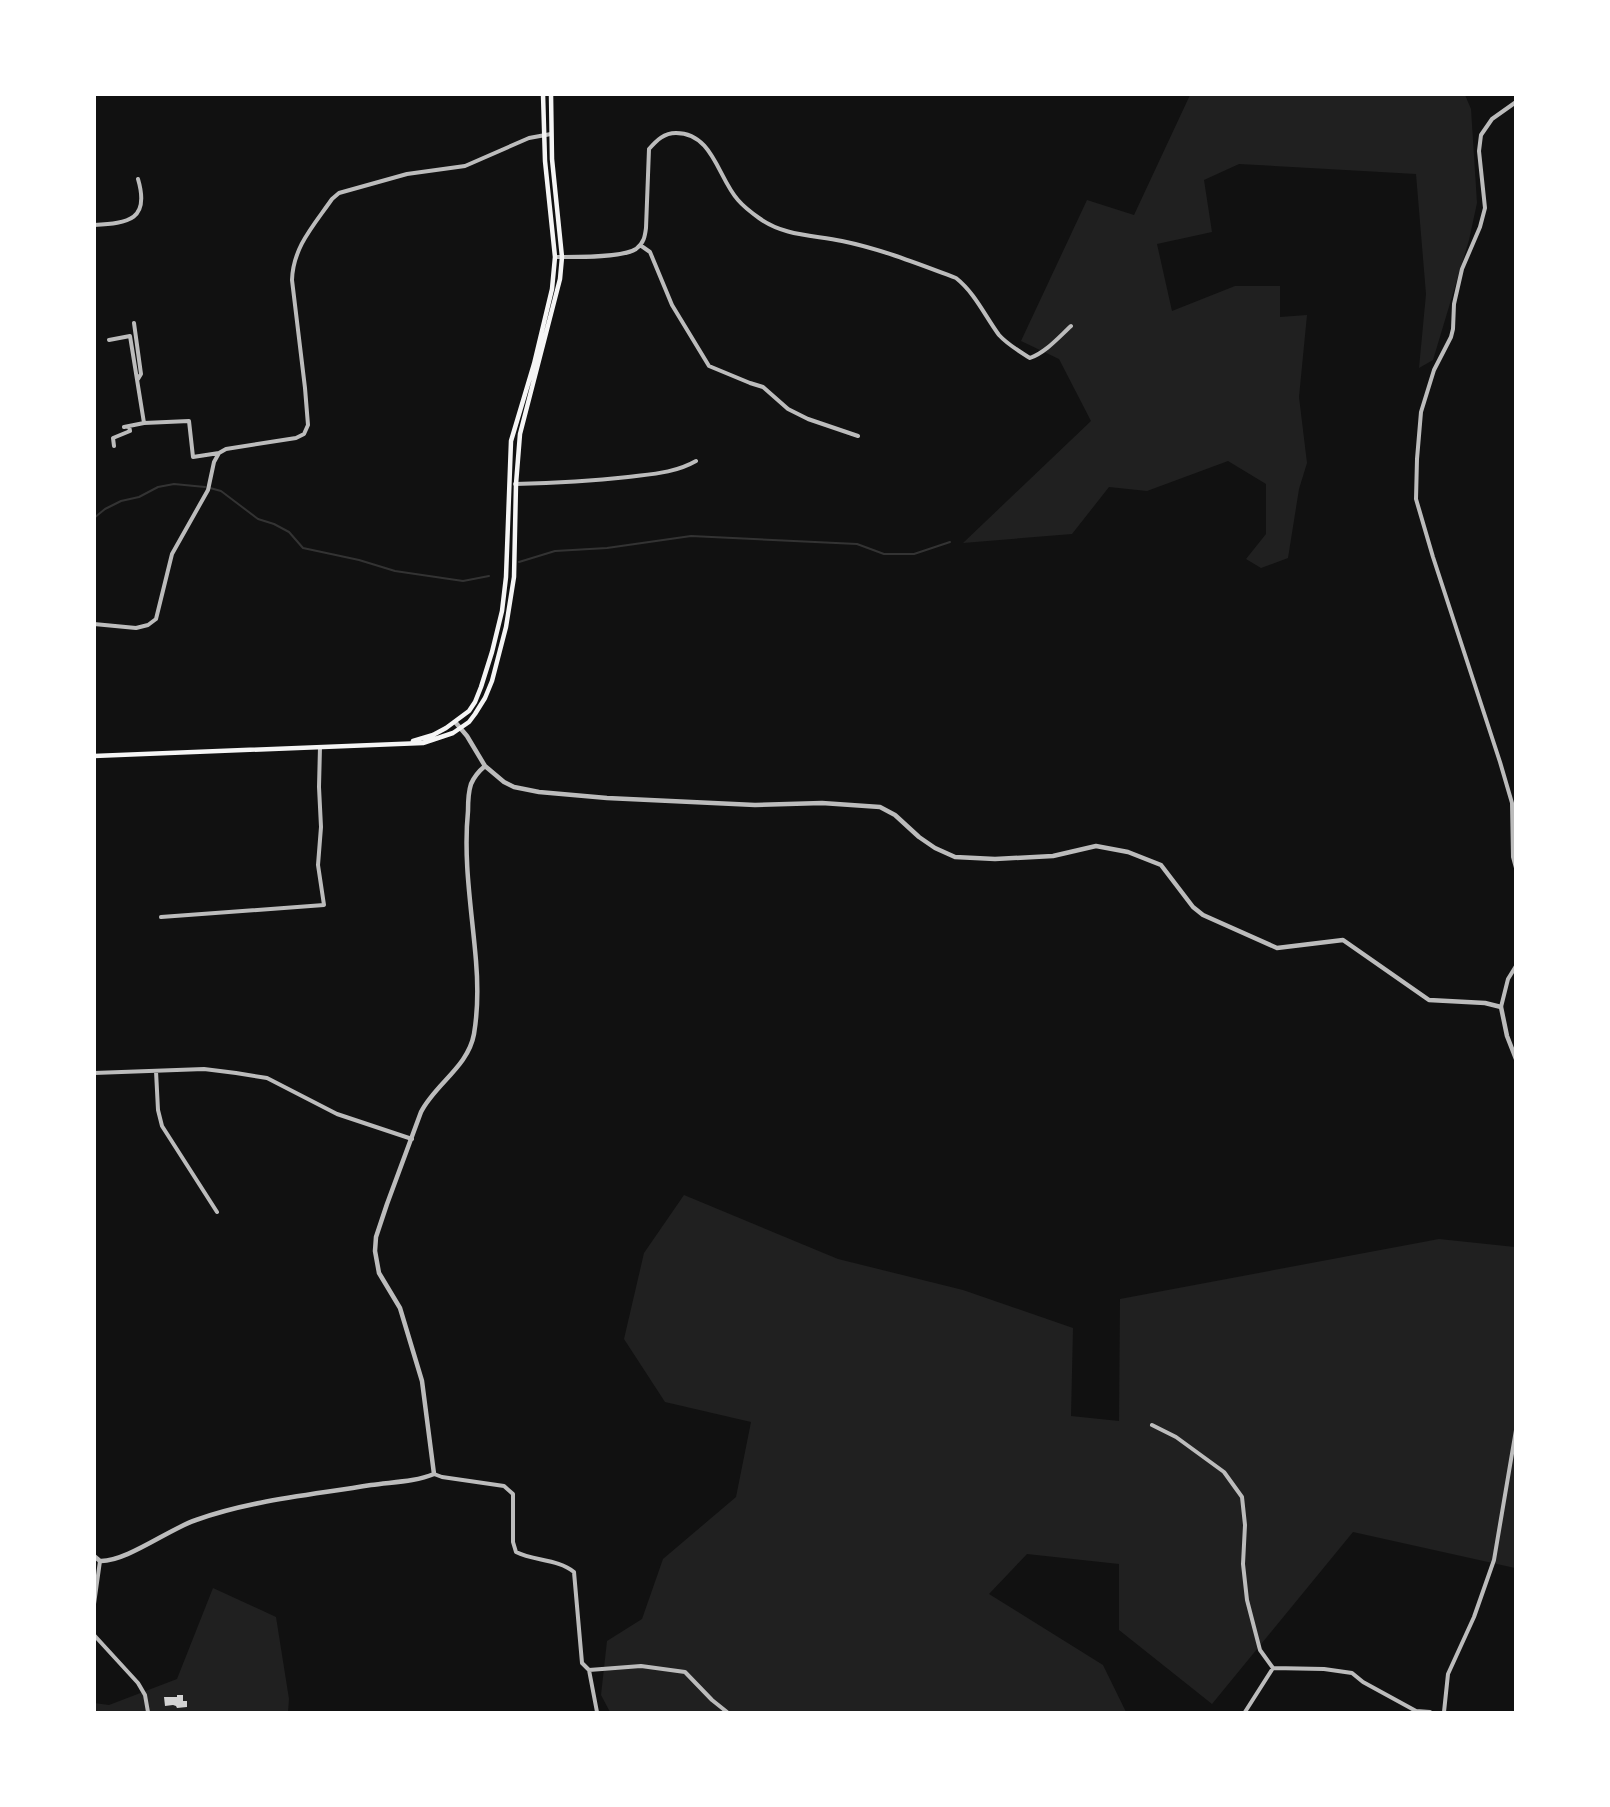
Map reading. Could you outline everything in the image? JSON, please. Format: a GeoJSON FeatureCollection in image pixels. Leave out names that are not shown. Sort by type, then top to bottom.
{"type":"FeatureCollection","features":[{"type":"Feature","properties":{"kind":"main road"},"geometry":{"type":"LineString","coordinates":[[402,743],[433,735],[456,723],[469,711],[475,702],[499,626],[506,577],[512,434],[536,356],[559,257],[543,135],[543,94]]}},
{"type":"Feature","properties":{"kind":"main road"},"geometry":{"type":"LineString","coordinates":[[94,756],[423,743],[453,734],[476,714],[492,681],[506,627],[514,577],[516,484],[520,434],[557,295],[559,257],[551,134],[551,94]]}},
{"type":"Feature","properties":{"kind":"street"},"geometry":{"type":"LineString","coordinates":[[1515,102],[1492,119],[1481,135],[1479,151],[1485,208],[1480,227],[1462,269],[1454,304],[1451,337],[1434,370],[1421,412],[1416,499],[1512,803],[1512,857],[1515,868]]}},
{"type":"Feature","properties":{"kind":"street"},"geometry":{"type":"LineString","coordinates":[[559,257],[624,254],[637,249],[644,241],[646,228],[650,149],[658,139],[670,133],[685,133],[697,139],[711,154],[737,200],[758,217],[777,229],[865,247],[956,278],[964,285],[1000,336],[1030,358],[1038,355],[1071,326]]}},
{"type":"Feature","properties":{"kind":"street"},"geometry":{"type":"LineString","coordinates":[[94,624],[136,628],[148,625],[156,619],[172,554],[208,490],[214,462],[219,453],[226,448],[296,438],[304,434],[308,425],[305,382],[292,266],[297,251],[332,199],[339,193],[407,174],[465,166],[529,138],[551,134]]}},
{"type":"Feature","properties":{"kind":"street"},"geometry":{"type":"LineString","coordinates":[[94,225],[133,218],[141,209],[142,193],[138,179]]}},
{"type":"Feature","properties":{"kind":"street"},"geometry":{"type":"LineString","coordinates":[[640,245],[650,252],[672,305],[709,366],[763,387],[788,409],[808,419],[858,436]]}},
{"type":"Feature","properties":{"kind":"street"},"geometry":{"type":"LineString","coordinates":[[134,323],[141,374],[137,380]]}},
{"type":"Feature","properties":{"kind":"street"},"geometry":{"type":"LineString","coordinates":[[109,340],[130,336],[144,423]]}},
{"type":"Feature","properties":{"kind":"street"},"geometry":{"type":"LineString","coordinates":[[114,446],[113,438],[130,431],[127,427],[144,423],[189,422],[193,457],[219,453]]}},
{"type":"Feature","properties":{"kind":"street"},"geometry":{"type":"LineString","coordinates":[[509,484],[594,481],[665,473],[682,469],[696,461]]}},
{"type":"Feature","properties":{"kind":"street"},"geometry":{"type":"LineString","coordinates":[[456,723],[485,766],[514,788],[539,792],[674,802],[754,805],[822,803],[880,807],[895,814],[919,837],[935,848],[955,857],[995,859],[1053,856],[1096,846],[1128,852],[1161,865],[1193,907],[1203,915],[1277,948],[1343,940],[1430,1000],[1485,1003],[1501,1007]]}},
{"type":"Feature","properties":{"kind":"street"},"geometry":{"type":"LineString","coordinates":[[161,917],[324,905],[318,865],[321,827],[320,747]]}},
{"type":"Feature","properties":{"kind":"street"},"geometry":{"type":"LineString","coordinates":[[434,1474],[422,1381],[400,1308],[379,1273],[375,1251],[376,1237],[421,1112],[428,1099],[461,1063],[474,1036],[478,996],[465,834],[472,781],[485,766]]}},
{"type":"Feature","properties":{"kind":"street"},"geometry":{"type":"LineString","coordinates":[[1515,966],[1508,979],[1501,1007],[1515,1059]]}},
{"type":"Feature","properties":{"kind":"street"},"geometry":{"type":"LineString","coordinates":[[94,1073],[204,1069],[267,1078],[337,1114],[412,1139]]}},
{"type":"Feature","properties":{"kind":"street"},"geometry":{"type":"LineString","coordinates":[[156,1071],[158,1110],[162,1126],[217,1212]]}},
{"type":"Feature","properties":{"kind":"street"},"geometry":{"type":"LineString","coordinates":[[1152,1425],[1176,1437],[1224,1472],[1242,1497],[1245,1525],[1243,1564],[1247,1600],[1260,1650],[1273,1668]]}},
{"type":"Feature","properties":{"kind":"street"},"geometry":{"type":"LineString","coordinates":[[1444,1713],[1448,1674],[1474,1617],[1494,1560],[1515,1430]]}},
{"type":"Feature","properties":{"kind":"street"},"geometry":{"type":"LineString","coordinates":[[94,1556],[100,1561],[118,1558],[196,1519],[242,1507],[434,1474],[504,1486],[513,1494],[513,1542],[516,1552],[525,1557],[567,1566],[574,1572],[582,1663],[590,1670],[597,1713]]}},
{"type":"Feature","properties":{"kind":"street"},"geometry":{"type":"LineString","coordinates":[[94,1604],[100,1561]]}},
{"type":"Feature","properties":{"kind":"street"},"geometry":{"type":"LineString","coordinates":[[94,1635],[138,1683],[146,1695],[148,1713]]}},
{"type":"Feature","properties":{"kind":"street"},"geometry":{"type":"LineString","coordinates":[[590,1670],[641,1666],[685,1672],[727,1713]]}},
{"type":"Feature","properties":{"kind":"street"},"geometry":{"type":"LineString","coordinates":[[1245,1713],[1273,1668]]}},
{"type":"Feature","properties":{"kind":"street"},"geometry":{"type":"LineString","coordinates":[[1273,1668],[1324,1669],[1352,1673],[1371,1687],[1416,1711],[1430,1713]]}},
{"type":"Feature","properties":{"kind":"shaded area"},"geometry":{"type":"Polygon","coordinates":[[[1190,95],[1465,95],[1471,109],[1477,203],[1469,240],[1433,360],[1419,368],[1426,294],[1416,174],[1239,164],[1204,180],[1212,232],[1157,244],[1172,311],[1235,286],[1280,286],[1280,317],[1307,315],[1299,397],[1307,463],[1299,489],[1288,558],[1261,568],[1246,559],[1266,534],[1266,484],[1228,461],[1147,491],[1109,487],[1072,534],[963,543],[1091,421],[1059,359],[1021,341],[1087,200],[1134,215],[1190,95]]]}},
{"type":"Feature","properties":{"kind":"shaded area"},"geometry":{"type":"Polygon","coordinates":[[[684,1195],[838,1259],[963,1290],[1073,1328],[1071,1416],[1119,1421],[1120,1299],[1439,1239],[1515,1247],[1515,1568],[1353,1532],[1212,1704],[1119,1630],[1119,1564],[1027,1554],[989,1594],[1103,1665],[1126,1712],[610,1712],[601,1695],[607,1641],[642,1619],[663,1559],[736,1497],[751,1422],[665,1402],[624,1339],[644,1253],[684,1195]]]}},
{"type":"Feature","properties":{"kind":"shaded area"},"geometry":{"type":"Polygon","coordinates":[[[213,1588],[276,1617],[289,1699],[288,1712],[95,1712],[94,1703],[109,1705],[177,1679],[213,1588]]]}},
{"type":"Feature","properties":{"kind":"building"},"geometry":{"type":"Polygon","coordinates":[[[177,1695],[183,1695],[183,1701],[187,1701],[187,1707],[165,1706],[164,1697],[177,1697],[177,1695]]]}},
{"type":"Feature","properties":{"kind":"waterway"},"geometry":{"type":"LineString","coordinates":[[94,518],[121,501],[139,497],[158,487],[174,484],[205,487]]}},
{"type":"Feature","properties":{"kind":"waterway"},"geometry":{"type":"LineString","coordinates":[[210,488],[221,491],[258,519],[289,532],[303,548],[359,560],[395,571],[463,581],[489,576]]}},
{"type":"Feature","properties":{"kind":"waterway"},"geometry":{"type":"LineString","coordinates":[[519,562],[555,551],[607,548],[691,536],[857,544],[884,554],[914,554],[950,542]]}}]}
